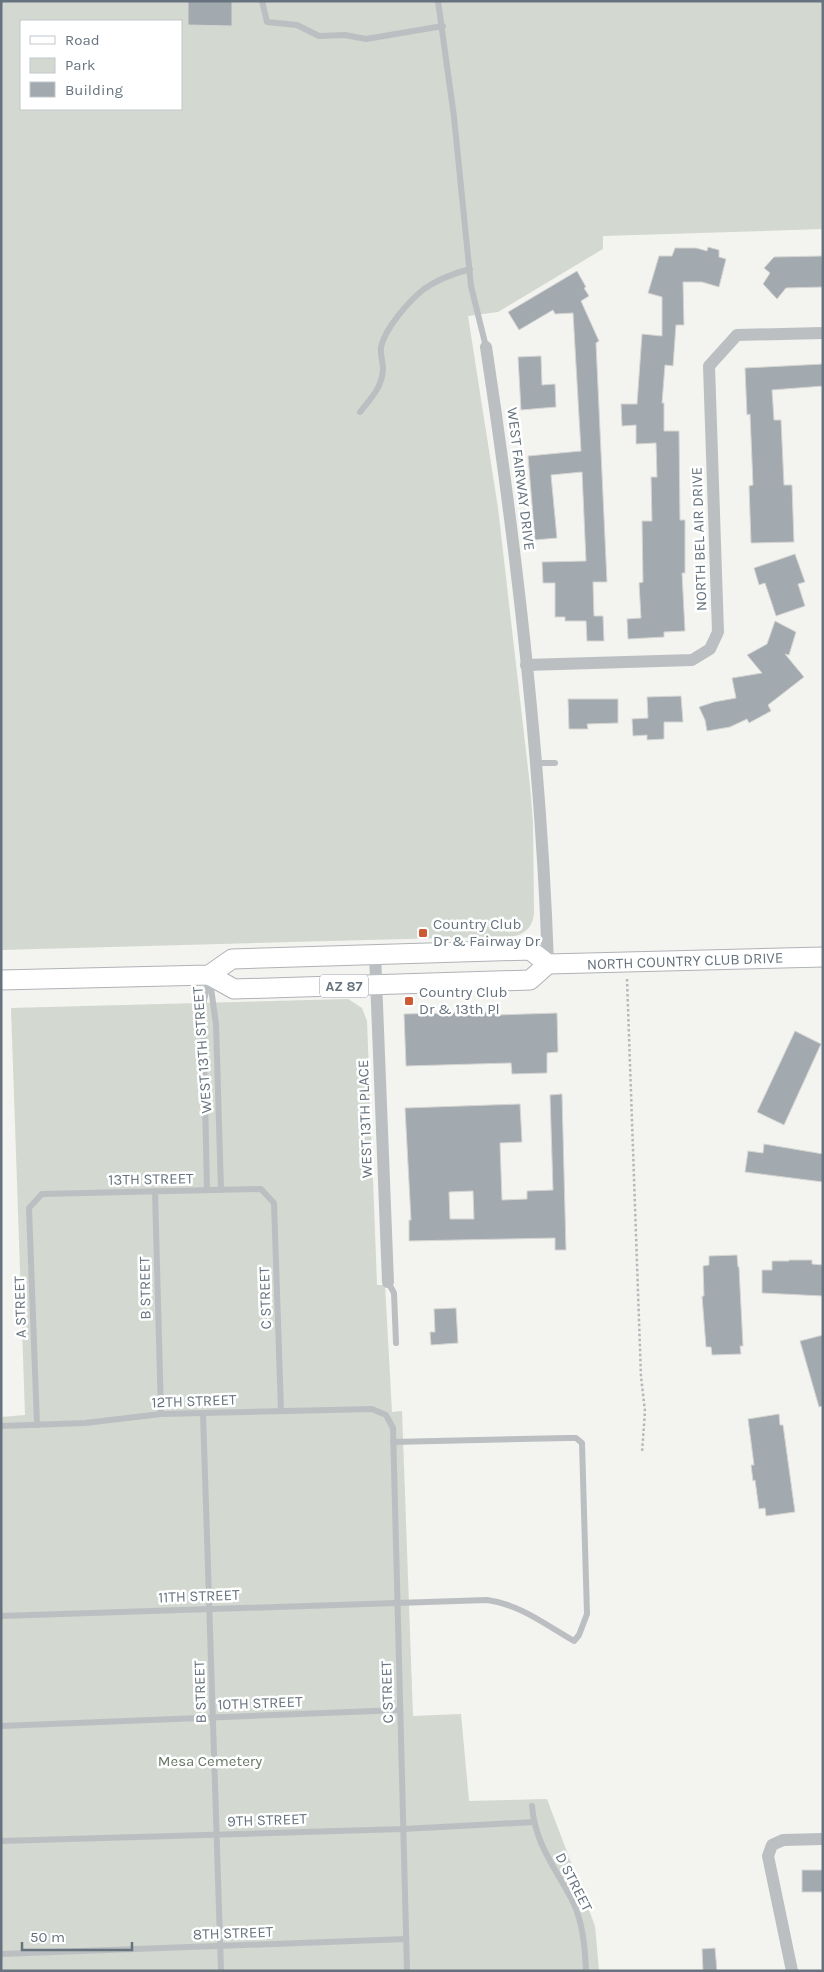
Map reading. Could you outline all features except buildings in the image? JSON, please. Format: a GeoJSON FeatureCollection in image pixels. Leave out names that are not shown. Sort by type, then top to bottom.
{"type":"FeatureCollection","features":[{"type":"Feature","properties":{"kind":"main road","name":"AZ 87"},"geometry":{"type":"LineString","coordinates":[[530,950],[548,964],[530,980],[376,985],[234,989],[209,975],[232,960],[375,954],[530,950]]}},
{"type":"Feature","properties":{"kind":"main road","name":"NORTH COUNTRY CLUB DRIVE"},"geometry":{"type":"LineString","coordinates":[[548,964],[823,957]]}},
{"type":"Feature","properties":{"kind":"main road"},"geometry":{"type":"LineString","coordinates":[[1,980],[209,975]]}},
{"type":"Feature","properties":{"kind":"street","name":"NORTH BEL AIR DRIVE"},"geometry":{"type":"LineString","coordinates":[[526,665],[692,660],[710,649],[718,632],[709,366],[737,335],[823,333]]}},
{"type":"Feature","properties":{"kind":"street","name":"WEST FAIRWAY DRIVE"},"geometry":{"type":"LineString","coordinates":[[486,347],[509,502],[536,763],[542,835],[548,964]]}},
{"type":"Feature","properties":{"kind":"street","name":"WEST 13TH PLACE"},"geometry":{"type":"LineString","coordinates":[[375,954],[388,1282]]}},
{"type":"Feature","properties":{"kind":"street"},"geometry":{"type":"LineString","coordinates":[[792,1971],[768,1856],[772,1846],[783,1840],[823,1839]]}},
{"type":"Feature","properties":{"kind":"lane"},"geometry":{"type":"LineString","coordinates":[[262,1],[267,22],[297,25],[319,36],[345,35],[366,39],[442,26]]}},
{"type":"Feature","properties":{"kind":"lane","name":"WEST FAIRWAY DRIVE"},"geometry":{"type":"LineString","coordinates":[[438,1],[454,117],[471,286],[486,347]]}},
{"type":"Feature","properties":{"kind":"lane"},"geometry":{"type":"LineString","coordinates":[[360,412],[381,384],[383,368],[381,348],[386,333],[404,309],[425,289],[457,272],[470,269]]}},
{"type":"Feature","properties":{"kind":"lane"},"geometry":{"type":"LineString","coordinates":[[536,763],[555,763]]}},
{"type":"Feature","properties":{"kind":"lane","name":"WEST 13TH STREET"},"geometry":{"type":"LineString","coordinates":[[209,975],[216,1024],[221,1190]]}},
{"type":"Feature","properties":{"kind":"lane","name":"WEST 13TH STREET"},"geometry":{"type":"LineString","coordinates":[[207,1190],[204,1005],[209,975]]}},
{"type":"Feature","properties":{"kind":"lane","name":"13TH STREET"},"geometry":{"type":"LineString","coordinates":[[42,1194],[261,1189]]}},
{"type":"Feature","properties":{"kind":"lane","name":"C STREET"},"geometry":{"type":"LineString","coordinates":[[261,1189],[274,1203],[281,1411]]}},
{"type":"Feature","properties":{"kind":"lane","name":"B STREET"},"geometry":{"type":"LineString","coordinates":[[155,1191],[161,1414]]}},
{"type":"Feature","properties":{"kind":"lane","name":"A STREET"},"geometry":{"type":"LineString","coordinates":[[37,1425],[30,1208],[42,1194]]}},
{"type":"Feature","properties":{"kind":"lane"},"geometry":{"type":"LineString","coordinates":[[388,1282],[394,1293],[396,1344]]}},
{"type":"Feature","properties":{"kind":"lane","name":"12TH STREET"},"geometry":{"type":"LineString","coordinates":[[1,1426],[84,1423],[161,1414],[372,1409],[386,1415]]}},
{"type":"Feature","properties":{"kind":"lane","name":"B STREET"},"geometry":{"type":"LineString","coordinates":[[203,1413],[221,1971]]}},
{"type":"Feature","properties":{"kind":"lane","name":"C STREET"},"geometry":{"type":"LineString","coordinates":[[386,1415],[392,1428],[393,1442],[407,1971]]}},
{"type":"Feature","properties":{"kind":"lane","name":"11TH STREET"},"geometry":{"type":"LineString","coordinates":[[1,1616],[487,1600],[521,1610],[574,1641],[579,1635],[587,1614],[584,1451],[582,1443],[576,1438],[393,1442]]}},
{"type":"Feature","properties":{"kind":"lane","name":"10TH STREET"},"geometry":{"type":"LineString","coordinates":[[1,1726],[400,1710]]}},
{"type":"Feature","properties":{"kind":"lane","name":"D STREET"},"geometry":{"type":"LineString","coordinates":[[532,1806],[534,1822],[548,1860],[573,1901],[581,1924],[586,1971]]}},
{"type":"Feature","properties":{"kind":"lane","name":"9TH STREET"},"geometry":{"type":"LineString","coordinates":[[1,1841],[403,1829],[534,1822]]}},
{"type":"Feature","properties":{"kind":"lane","name":"8TH STREET"},"geometry":{"type":"LineString","coordinates":[[1,1954],[406,1939]]}},
{"type":"Feature","properties":{"kind":"path"},"geometry":{"type":"LineString","coordinates":[[626,962],[641,1377],[645,1411],[642,1453]]}},
{"type":"Feature","properties":{"kind":"green space"},"geometry":{"type":"Polygon","coordinates":[[[1,1],[823,1],[823,229],[603,236],[603,249],[498,312],[468,316],[498,508],[533,822],[534,913],[529,928],[515,936],[1,950],[1,1]]]}},
{"type":"Feature","properties":{"kind":"green space","name":"Mesa Cemetery"},"geometry":{"type":"Polygon","coordinates":[[[348,999],[362,1008],[367,1021],[377,1285],[385,1285],[392,1412],[402,1411],[413,1716],[461,1714],[469,1801],[547,1799],[595,1926],[599,1971],[1,1971],[1,1417],[25,1415],[11,1008],[348,999]]]}},
{"type":"Feature","properties":{"kind":"place","name":"Country Club Dr & Fairway Dr"},"geometry":{"type":"Point","coordinates":[423,933]}},
{"type":"Feature","properties":{"kind":"place","name":"Country Club Dr & 13th Pl"},"geometry":{"type":"Point","coordinates":[409,1001]}}]}
